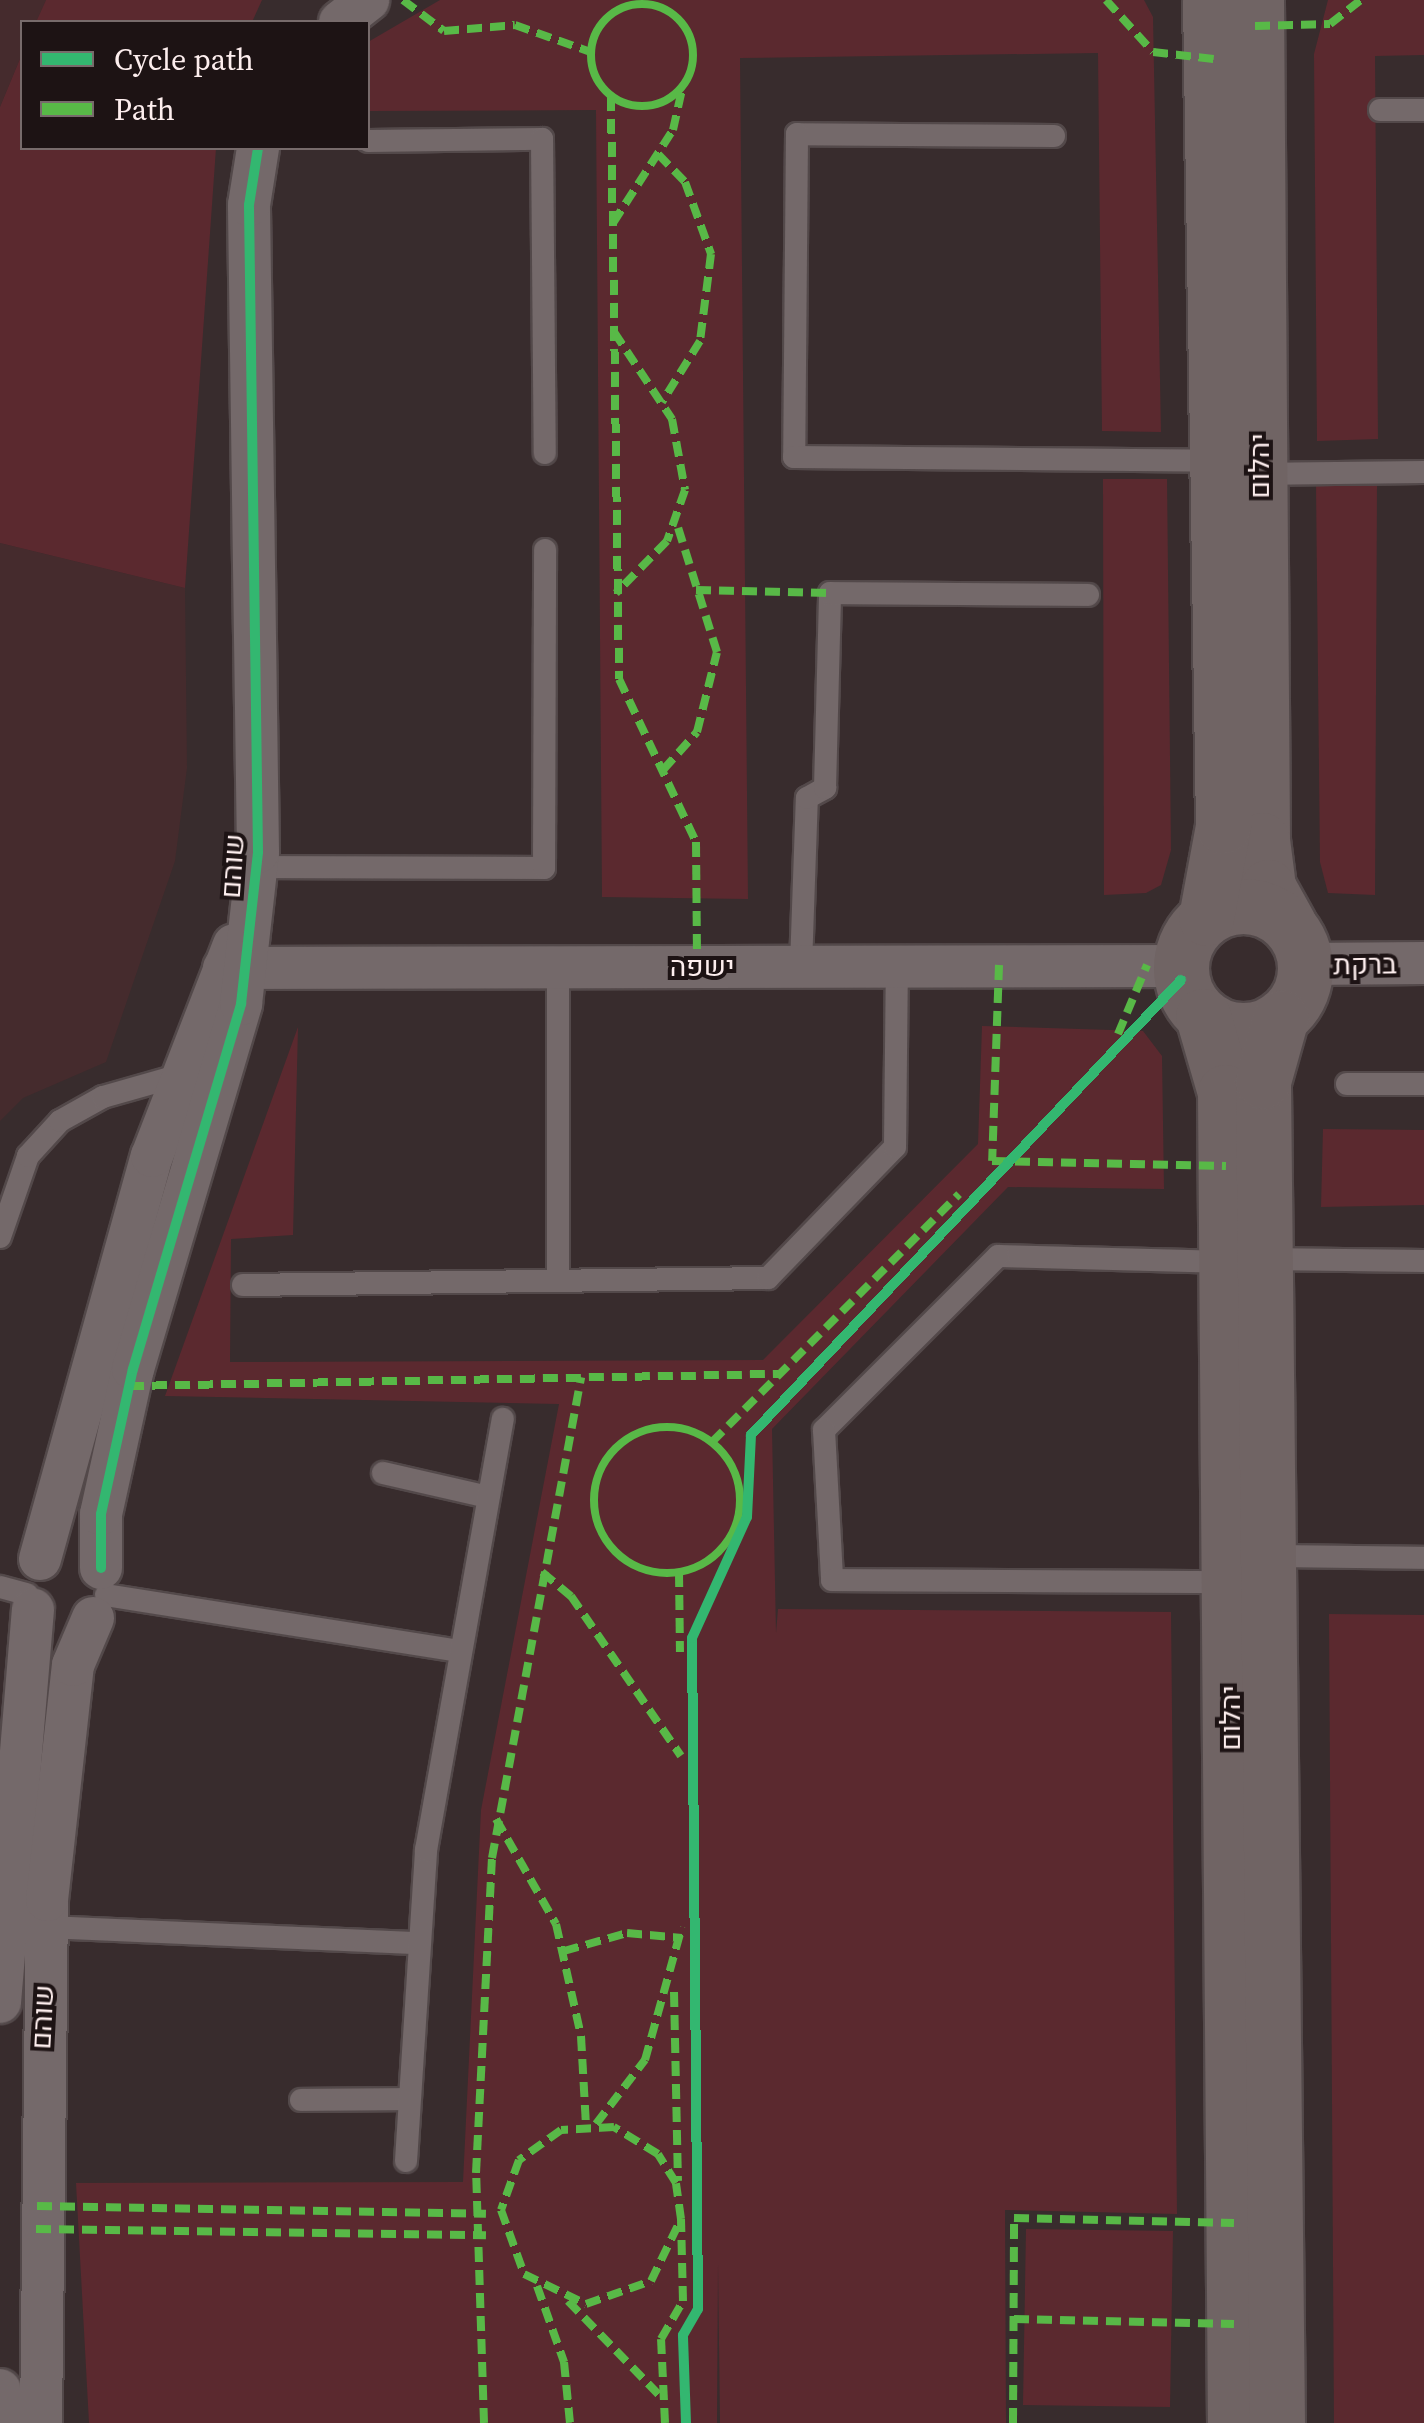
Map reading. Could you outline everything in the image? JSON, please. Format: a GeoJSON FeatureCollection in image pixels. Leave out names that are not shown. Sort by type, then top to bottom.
{"type":"FeatureCollection","features":[{"type":"Feature","properties":{"kind":"street"},"geometry":{"type":"LineString","coordinates":[[343,20],[368,0]]}},
{"type":"Feature","properties":{"kind":"street","name":"יהלום"},"geometry":{"type":"LineString","coordinates":[[1210,0],[1263,865],[1297,945]]}},
{"type":"Feature","properties":{"kind":"street","name":"יהלום"},"geometry":{"type":"LineString","coordinates":[[1206,918],[1223,826],[1256,0]]}},
{"type":"Feature","properties":{"kind":"street","name":"שוהם"},"geometry":{"type":"LineString","coordinates":[[41,2423],[46,1927],[73,1666],[100,1594],[101,1514],[133,1368],[227,1060],[234,968],[255,878],[249,205],[258,150]]}},
{"type":"Feature","properties":{"kind":"street"},"geometry":{"type":"LineString","coordinates":[[1258,907],[1297,945],[1301,991],[1281,1017],[1242,1030],[1204,1016],[1180,966],[1206,918],[1258,907]]}},
{"type":"Feature","properties":{"kind":"street","name":"ברקת"},"geometry":{"type":"LineString","coordinates":[[1297,945],[1424,963]]}},
{"type":"Feature","properties":{"kind":"street","name":"ישפה"},"geometry":{"type":"LineString","coordinates":[[234,968],[1180,966]]}},
{"type":"Feature","properties":{"kind":"street","name":"שוהם"},"geometry":{"type":"LineString","coordinates":[[0,2002],[9,1769],[25,1587],[181,1075],[234,968]]}},
{"type":"Feature","properties":{"kind":"street","name":"יהלום"},"geometry":{"type":"LineString","coordinates":[[1204,1016],[1223,1060],[1246,1260]]}},
{"type":"Feature","properties":{"kind":"street","name":"יהלום"},"geometry":{"type":"LineString","coordinates":[[1235,2423],[1248,1569],[1246,1260],[1263,1081],[1281,1017]]}},
{"type":"Feature","properties":{"kind":"street"},"geometry":{"type":"LineString","coordinates":[[68,1549],[100,1594],[56,1626],[25,1587],[68,1549]]}},
{"type":"Feature","properties":{"kind":"street","name":"יהלום"},"geometry":{"type":"LineString","coordinates":[[1248,1569],[1277,2423]]}},
{"type":"Feature","properties":{"kind":"street"},"geometry":{"type":"LineString","coordinates":[[0,2390],[2,2423]]}},
{"type":"Feature","properties":{"kind":"lane"},"geometry":{"type":"LineString","coordinates":[[1380,110],[1424,110]]}},
{"type":"Feature","properties":{"kind":"lane"},"geometry":{"type":"LineString","coordinates":[[1054,136],[797,134],[794,457],[1424,472]]}},
{"type":"Feature","properties":{"kind":"lane"},"geometry":{"type":"LineString","coordinates":[[370,141],[542,140],[545,453]]}},
{"type":"Feature","properties":{"kind":"lane"},"geometry":{"type":"LineString","coordinates":[[255,878],[544,868],[545,550]]}},
{"type":"Feature","properties":{"kind":"lane"},"geometry":{"type":"LineString","coordinates":[[801,966],[807,798],[824,788],[830,593],[1088,595]]}},
{"type":"Feature","properties":{"kind":"lane"},"geometry":{"type":"LineString","coordinates":[[558,966],[558,1280]]}},
{"type":"Feature","properties":{"kind":"lane"},"geometry":{"type":"LineString","coordinates":[[243,1285],[768,1278],[895,1147],[897,966]]}},
{"type":"Feature","properties":{"kind":"lane"},"geometry":{"type":"LineString","coordinates":[[0,1237],[17,1179],[51,1129],[102,1097],[181,1075]]}},
{"type":"Feature","properties":{"kind":"lane"},"geometry":{"type":"LineString","coordinates":[[1347,1084],[1424,1084]]}},
{"type":"Feature","properties":{"kind":"lane"},"geometry":{"type":"LineString","coordinates":[[1424,1260],[998,1256],[824,1430],[832,1580],[1248,1569],[1424,1558]]}},
{"type":"Feature","properties":{"kind":"lane"},"geometry":{"type":"LineString","coordinates":[[406,2161],[414,1942],[459,1651],[503,1419]]}},
{"type":"Feature","properties":{"kind":"lane"},"geometry":{"type":"LineString","coordinates":[[382,1472],[488,1498]]}},
{"type":"Feature","properties":{"kind":"lane"},"geometry":{"type":"LineString","coordinates":[[100,1594],[459,1651]]}},
{"type":"Feature","properties":{"kind":"lane"},"geometry":{"type":"LineString","coordinates":[[46,1927],[414,1942]]}},
{"type":"Feature","properties":{"kind":"lane"},"geometry":{"type":"LineString","coordinates":[[301,2100],[408,2099]]}},
{"type":"Feature","properties":{"kind":"shaded area"},"geometry":{"type":"Polygon","coordinates":[[[0,0],[46,0],[37,20],[20,20],[20,59],[0,107],[0,0]]]}},
{"type":"Feature","properties":{"kind":"shaded area"},"geometry":{"type":"Polygon","coordinates":[[[46,0],[262,0],[253,20],[37,20],[46,0]]]}},
{"type":"Feature","properties":{"kind":"shaded area"},"geometry":{"type":"Polygon","coordinates":[[[440,0],[1144,0],[1153,17],[1161,432],[1102,431],[1098,53],[740,58],[748,899],[602,897],[596,110],[370,111],[370,41],[440,0]]]}},
{"type":"Feature","properties":{"kind":"shaded area"},"geometry":{"type":"Polygon","coordinates":[[[1328,0],[1424,0],[1424,55],[1375,56],[1378,439],[1317,441],[1314,54],[1328,0]]]}},
{"type":"Feature","properties":{"kind":"shaded area"},"geometry":{"type":"Polygon","coordinates":[[[20,59],[20,150],[216,150],[185,588],[0,543],[0,107],[20,59]]]}},
{"type":"Feature","properties":{"kind":"shaded area"},"geometry":{"type":"Polygon","coordinates":[[[1103,479],[1167,479],[1171,850],[1161,885],[1146,893],[1104,895],[1103,479]]]}},
{"type":"Feature","properties":{"kind":"shaded area"},"geometry":{"type":"Polygon","coordinates":[[[1316,484],[1377,484],[1375,895],[1328,893],[1320,862],[1316,484]]]}},
{"type":"Feature","properties":{"kind":"shaded area"},"geometry":{"type":"Polygon","coordinates":[[[0,543],[185,588],[187,768],[175,861],[106,1062],[23,1098],[0,1121],[0,543]]]}},
{"type":"Feature","properties":{"kind":"shaded area"},"geometry":{"type":"Polygon","coordinates":[[[982,1026],[1143,1031],[1162,1056],[1164,1189],[1008,1187],[772,1429],[776,1633],[778,1609],[1171,1612],[1177,2214],[1005,2210],[1006,2423],[720,2423],[718,2263],[717,2423],[89,2423],[76,2183],[463,2182],[481,1810],[559,1404],[165,1396],[298,1027],[293,1235],[231,1239],[230,1362],[763,1360],[978,1144],[982,1026]]]}},
{"type":"Feature","properties":{"kind":"shaded area"},"geometry":{"type":"Polygon","coordinates":[[[1323,1129],[1424,1130],[1424,1205],[1321,1207],[1323,1129]]]}},
{"type":"Feature","properties":{"kind":"shaded area"},"geometry":{"type":"Polygon","coordinates":[[[1329,1614],[1424,1615],[1424,2423],[1334,2423],[1329,1614]]]}},
{"type":"Feature","properties":{"kind":"shaded area"},"geometry":{"type":"Polygon","coordinates":[[[1026,2229],[1173,2231],[1170,2407],[1023,2405],[1026,2229]]]}},
{"type":"Feature","properties":{"kind":"marked path"},"geometry":{"type":"LineString","coordinates":[[403,0],[444,31],[515,25],[591,52]]}},
{"type":"Feature","properties":{"kind":"marked path"},"geometry":{"type":"LineString","coordinates":[[1106,0],[1153,52],[1214,59]]}},
{"type":"Feature","properties":{"kind":"marked path"},"geometry":{"type":"LineString","coordinates":[[1255,26],[1330,24],[1361,0]]}},
{"type":"Feature","properties":{"kind":"marked path"},"geometry":{"type":"LineString","coordinates":[[642,4],[661,8],[678,19],[689,36],[693,55],[689,74],[678,91],[661,102],[642,106],[623,102],[606,91],[595,74],[591,55],[595,36],[606,19],[623,8],[642,4]]}},
{"type":"Feature","properties":{"kind":"marked path"},"geometry":{"type":"LineString","coordinates":[[613,223],[673,130],[683,85]]}},
{"type":"Feature","properties":{"kind":"marked path"},"geometry":{"type":"LineString","coordinates":[[611,96],[619,679],[696,842],[697,966]]}},
{"type":"Feature","properties":{"kind":"marked path"},"geometry":{"type":"LineString","coordinates":[[658,154],[685,182],[711,254],[700,341],[662,402]]}},
{"type":"Feature","properties":{"kind":"marked path"},"geometry":{"type":"LineString","coordinates":[[614,332],[672,419],[685,490],[667,541],[616,593]]}},
{"type":"Feature","properties":{"kind":"marked path"},"geometry":{"type":"LineString","coordinates":[[663,770],[697,732],[717,652],[676,521]]}},
{"type":"Feature","properties":{"kind":"marked path"},"geometry":{"type":"LineString","coordinates":[[696,590],[830,593]]}},
{"type":"Feature","properties":{"kind":"marked path"},"geometry":{"type":"LineString","coordinates":[[999,965],[992,1161],[1226,1166]]}},
{"type":"Feature","properties":{"kind":"marked path"},"geometry":{"type":"LineString","coordinates":[[1118,1034],[1147,965]]}},
{"type":"Feature","properties":{"kind":"marked path"},"geometry":{"type":"LineString","coordinates":[[712,1442],[959,1194]]}},
{"type":"Feature","properties":{"kind":"marked path"},"geometry":{"type":"LineString","coordinates":[[129,1386],[778,1374]]}},
{"type":"Feature","properties":{"kind":"marked path"},"geometry":{"type":"LineString","coordinates":[[484,2423],[476,2173],[492,1858],[581,1377]]}},
{"type":"Feature","properties":{"kind":"marked path"},"geometry":{"type":"LineString","coordinates":[[667,1427],[695,1432],[719,1448],[735,1472],[740,1500],[735,1528],[719,1552],[695,1568],[667,1573],[639,1568],[615,1552],[599,1528],[594,1500],[599,1472],[615,1448],[639,1432],[667,1427]]}},
{"type":"Feature","properties":{"kind":"marked path"},"geometry":{"type":"LineString","coordinates":[[542,1572],[571,1596],[681,1756]]}},
{"type":"Feature","properties":{"kind":"marked path"},"geometry":{"type":"LineString","coordinates":[[679,1572],[680,1652]]}},
{"type":"Feature","properties":{"kind":"marked path"},"geometry":{"type":"LineString","coordinates":[[496,1819],[556,1924],[581,2036],[586,2125]]}},
{"type":"Feature","properties":{"kind":"marked path"},"geometry":{"type":"LineString","coordinates":[[596,2124],[645,2060],[682,1927]]}},
{"type":"Feature","properties":{"kind":"marked path"},"geometry":{"type":"LineString","coordinates":[[564,1951],[627,1933],[682,1938]]}},
{"type":"Feature","properties":{"kind":"marked path"},"geometry":{"type":"LineString","coordinates":[[674,1992],[678,2181]]}},
{"type":"Feature","properties":{"kind":"marked path"},"geometry":{"type":"LineString","coordinates":[[665,2423],[661,2339],[683,2301],[681,2219],[676,2183],[658,2154],[614,2127],[561,2130],[519,2160],[501,2210],[524,2274],[586,2304],[651,2281],[681,2219]]}},
{"type":"Feature","properties":{"kind":"marked path"},"geometry":{"type":"LineString","coordinates":[[37,2206],[486,2214]]}},
{"type":"Feature","properties":{"kind":"marked path"},"geometry":{"type":"LineString","coordinates":[[1013,2423],[1014,2218],[1234,2223]]}},
{"type":"Feature","properties":{"kind":"marked path"},"geometry":{"type":"LineString","coordinates":[[36,2229],[486,2235]]}},
{"type":"Feature","properties":{"kind":"marked path"},"geometry":{"type":"LineString","coordinates":[[537,2286],[564,2362],[570,2423]]}},
{"type":"Feature","properties":{"kind":"marked path"},"geometry":{"type":"LineString","coordinates":[[568,2301],[664,2400]]}},
{"type":"Feature","properties":{"kind":"marked path"},"geometry":{"type":"LineString","coordinates":[[1014,2319],[1234,2324]]}},
{"type":"Feature","properties":{"kind":"cycle path"},"geometry":{"type":"LineString","coordinates":[[101,1568],[101,1514],[133,1369],[241,1004],[258,852],[249,205],[258,150]]}},
{"type":"Feature","properties":{"kind":"cycle path"},"geometry":{"type":"LineString","coordinates":[[686,2423],[683,2335],[698,2309],[692,1638],[747,1517],[751,1435],[1181,980]]}}]}
